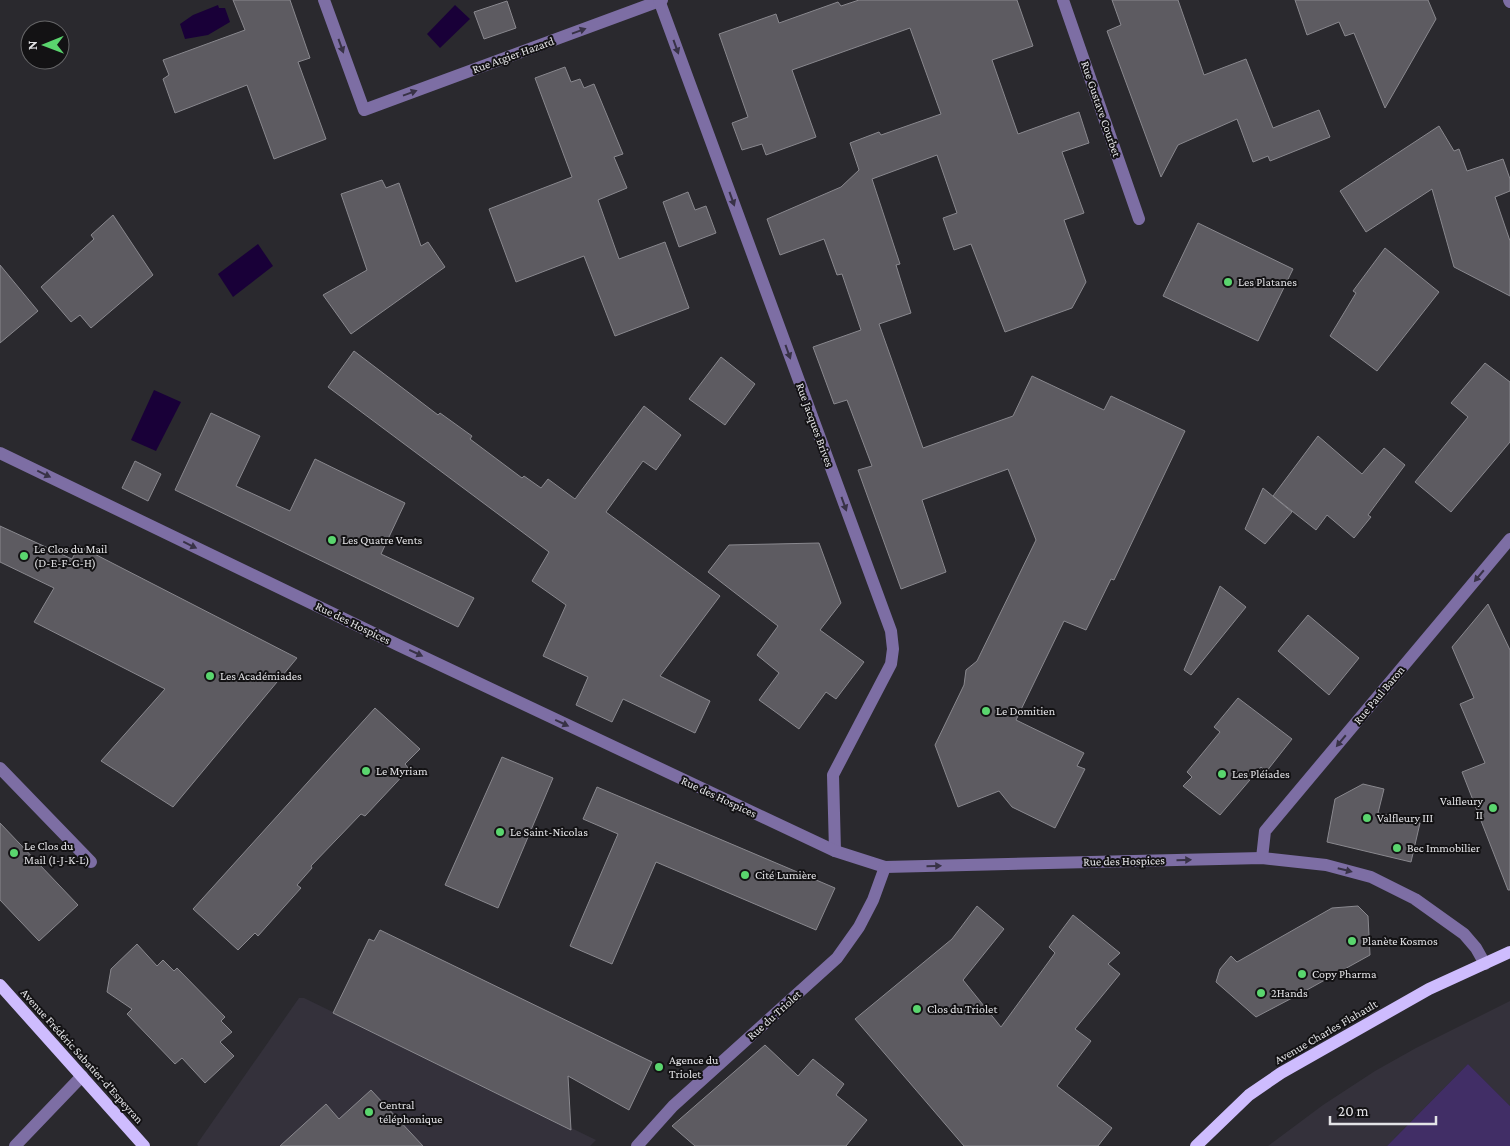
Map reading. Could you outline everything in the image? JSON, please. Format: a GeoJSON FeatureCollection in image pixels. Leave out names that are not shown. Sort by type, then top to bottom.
{"type":"FeatureCollection","features":[{"type":"Feature","properties":{"kind":"main road","name":"Avenue Charles Flahault"},"geometry":{"type":"LineString","coordinates":[[1196,1146],[1249,1095],[1281,1073],[1429,989],[1510,952]]}},
{"type":"Feature","properties":{"kind":"main road","name":"Avenue Frédéric Sabatier-d'Espeyran"},"geometry":{"type":"LineString","coordinates":[[0,985],[144,1146]]}},
{"type":"Feature","properties":{"kind":"street","name":"Rue Atgier Hazard"},"geometry":{"type":"LineString","coordinates":[[324,0],[364,110],[660,0]]}},
{"type":"Feature","properties":{"kind":"street","name":"Rue Jacques Brives"},"geometry":{"type":"LineString","coordinates":[[660,0],[891,631],[893,648],[891,664],[833,775],[835,851]]}},
{"type":"Feature","properties":{"kind":"street","name":"Rue Gustave Courbet"},"geometry":{"type":"LineString","coordinates":[[1063,0],[1139,219]]}},
{"type":"Feature","properties":{"kind":"street","name":"Rue des Hospices"},"geometry":{"type":"LineString","coordinates":[[0,453],[398,645],[835,851],[885,867],[1262,858],[1326,865],[1371,877],[1415,899],[1464,934],[1476,948],[1485,964]]}},
{"type":"Feature","properties":{"kind":"street","name":"Rue Paul Baron"},"geometry":{"type":"LineString","coordinates":[[1262,858],[1265,831],[1510,539]]}},
{"type":"Feature","properties":{"kind":"street"},"geometry":{"type":"LineString","coordinates":[[0,768],[92,862]]}},
{"type":"Feature","properties":{"kind":"street","name":"Rue du Triolet"},"geometry":{"type":"LineString","coordinates":[[637,1146],[674,1106],[838,958],[870,907],[885,867]]}},
{"type":"Feature","properties":{"kind":"street"},"geometry":{"type":"LineString","coordinates":[[15,1146],[82,1076]]}},
{"type":"Feature","properties":{"kind":"shaded area"},"geometry":{"type":"Polygon","coordinates":[[[218,5],[219,8],[225,8],[230,22],[208,35],[185,39],[180,24],[193,15],[218,5]]]}},
{"type":"Feature","properties":{"kind":"shaded area"},"geometry":{"type":"Polygon","coordinates":[[[455,5],[470,19],[440,48],[427,34],[455,5]]]}},
{"type":"Feature","properties":{"kind":"shaded area"},"geometry":{"type":"Polygon","coordinates":[[[258,244],[273,266],[233,297],[218,274],[258,244]]]}},
{"type":"Feature","properties":{"kind":"shaded area"},"geometry":{"type":"Polygon","coordinates":[[[154,390],[181,402],[156,451],[131,440],[154,390]]]}},
{"type":"Feature","properties":{"kind":"shaded area"},"geometry":{"type":"Polygon","coordinates":[[[299,998],[304,998],[596,1140],[590,1146],[198,1146],[197,1144],[299,998]]]}},
{"type":"Feature","properties":{"kind":"shaded area"},"geometry":{"type":"Polygon","coordinates":[[[1510,1001],[1510,1106],[1468,1064],[1387,1146],[1268,1146],[1323,1105],[1375,1071],[1416,1048],[1510,1001]]]}},
{"type":"Feature","properties":{"kind":"shaded area"},"geometry":{"type":"Polygon","coordinates":[[[1468,1064],[1510,1106],[1510,1146],[1387,1146],[1468,1064]]]}},
{"type":"Feature","properties":{"kind":"building"},"geometry":{"type":"Polygon","coordinates":[[[233,0],[290,0],[310,58],[298,62],[326,139],[274,159],[247,85],[175,113],[163,79],[169,75],[163,60],[245,30],[233,0]]]}},
{"type":"Feature","properties":{"kind":"building"},"geometry":{"type":"Polygon","coordinates":[[[859,0],[1017,0],[1033,46],[992,60],[1018,134],[1079,112],[1089,143],[1062,152],[1084,213],[1064,220],[1086,282],[1072,308],[1005,332],[971,244],[954,250],[943,218],[957,213],[937,155],[872,179],[900,264],[896,265],[911,313],[879,324],[923,448],[1013,416],[1032,376],[1104,410],[1111,396],[1185,431],[1114,580],[1111,579],[1086,630],[1064,621],[1016,720],[1084,753],[1077,766],[1085,769],[1055,828],[1012,807],[999,791],[958,807],[935,745],[964,685],[966,670],[977,661],[1036,540],[1008,469],[922,500],[946,572],[901,589],[858,470],[872,466],[847,400],[834,404],[813,347],[861,330],[842,274],[837,275],[824,239],[780,255],[767,219],[841,187],[859,170],[850,143],[879,132],[881,135],[941,114],[910,28],[792,70],[816,137],[766,155],[762,144],[742,150],[732,123],[748,117],[719,34],[776,14],[779,23],[838,2],[841,6],[859,0]]]}},
{"type":"Feature","properties":{"kind":"building"},"geometry":{"type":"Polygon","coordinates":[[[1112,0],[1178,0],[1204,75],[1246,59],[1273,128],[1319,110],[1330,137],[1270,161],[1268,156],[1253,162],[1237,119],[1178,145],[1161,177],[1107,31],[1121,25],[1112,0]]]}},
{"type":"Feature","properties":{"kind":"building"},"geometry":{"type":"Polygon","coordinates":[[[1295,0],[1428,0],[1436,19],[1385,108],[1354,33],[1345,36],[1339,22],[1307,35],[1295,0]]]}},
{"type":"Feature","properties":{"kind":"building"},"geometry":{"type":"Polygon","coordinates":[[[507,1],[516,28],[484,39],[474,12],[507,1]]]}},
{"type":"Feature","properties":{"kind":"building"},"geometry":{"type":"Polygon","coordinates":[[[565,67],[571,82],[580,79],[584,88],[594,84],[623,154],[614,157],[627,188],[598,200],[619,259],[665,242],[689,308],[615,336],[584,256],[516,282],[489,209],[572,177],[535,78],[565,67]]]}},
{"type":"Feature","properties":{"kind":"building"},"geometry":{"type":"Polygon","coordinates":[[[1439,126],[1454,151],[1459,149],[1467,171],[1503,159],[1510,179],[1510,191],[1495,197],[1510,241],[1510,296],[1454,267],[1432,189],[1366,232],[1340,191],[1439,126]]]}},
{"type":"Feature","properties":{"kind":"building"},"geometry":{"type":"Polygon","coordinates":[[[382,180],[386,188],[399,183],[421,246],[428,242],[445,267],[351,334],[323,295],[367,270],[341,194],[382,180]]]}},
{"type":"Feature","properties":{"kind":"building"},"geometry":{"type":"Polygon","coordinates":[[[688,192],[695,210],[706,206],[716,233],[679,247],[663,202],[688,192]]]}},
{"type":"Feature","properties":{"kind":"building"},"geometry":{"type":"Polygon","coordinates":[[[113,215],[153,275],[91,328],[80,315],[71,322],[41,287],[94,239],[91,235],[113,215]]]}},
{"type":"Feature","properties":{"kind":"building","name":"Les Platanes"},"geometry":{"type":"Polygon","coordinates":[[[1198,223],[1293,269],[1258,341],[1163,296],[1198,223]]]}},
{"type":"Feature","properties":{"kind":"building"},"geometry":{"type":"Polygon","coordinates":[[[1385,248],[1439,292],[1377,371],[1330,336],[1356,293],[1353,291],[1385,248]]]}},
{"type":"Feature","properties":{"kind":"building"},"geometry":{"type":"Polygon","coordinates":[[[0,265],[38,311],[0,343],[0,265]]]}},
{"type":"Feature","properties":{"kind":"building"},"geometry":{"type":"Polygon","coordinates":[[[354,351],[438,415],[440,413],[472,436],[470,439],[522,478],[524,476],[541,488],[548,479],[575,499],[644,406],[681,435],[656,470],[643,461],[606,512],[720,596],[660,676],[710,701],[695,733],[623,699],[612,722],[576,705],[588,677],[543,656],[566,605],[532,581],[549,552],[328,387],[354,351]]]}},
{"type":"Feature","properties":{"kind":"building"},"geometry":{"type":"Polygon","coordinates":[[[721,357],[755,384],[725,425],[689,399],[721,357]]]}},
{"type":"Feature","properties":{"kind":"building"},"geometry":{"type":"Polygon","coordinates":[[[1485,363],[1510,382],[1510,442],[1451,512],[1415,482],[1468,417],[1451,403],[1485,363]]]}},
{"type":"Feature","properties":{"kind":"building","name":"Les Quatre Vents"},"geometry":{"type":"Polygon","coordinates":[[[211,413],[260,436],[236,486],[290,511],[315,459],[405,503],[381,554],[474,598],[458,627],[175,490],[211,413]]]}},
{"type":"Feature","properties":{"kind":"building"},"geometry":{"type":"Polygon","coordinates":[[[1318,436],[1362,474],[1384,448],[1405,465],[1368,515],[1371,517],[1354,538],[1327,515],[1316,530],[1273,496],[1318,436]]]}},
{"type":"Feature","properties":{"kind":"building"},"geometry":{"type":"Polygon","coordinates":[[[135,461],[161,474],[148,501],[122,488],[135,461]]]}},
{"type":"Feature","properties":{"kind":"building"},"geometry":{"type":"Polygon","coordinates":[[[1263,488],[1292,512],[1265,544],[1245,529],[1263,488]]]}},
{"type":"Feature","properties":{"kind":"building","name":"Les Académiades"},"geometry":{"type":"Polygon","coordinates":[[[0,526],[72,559],[79,546],[297,658],[173,807],[101,761],[165,689],[34,622],[54,588],[0,562],[0,526]]]}},
{"type":"Feature","properties":{"kind":"building"},"geometry":{"type":"Polygon","coordinates":[[[819,543],[841,603],[820,630],[864,662],[836,699],[826,692],[799,729],[759,700],[779,673],[757,655],[778,626],[708,572],[729,545],[819,543]]]}},
{"type":"Feature","properties":{"kind":"building"},"geometry":{"type":"Polygon","coordinates":[[[1220,586],[1246,607],[1191,675],[1184,670],[1220,586]]]}},
{"type":"Feature","properties":{"kind":"building"},"geometry":{"type":"Polygon","coordinates":[[[1488,604],[1510,650],[1510,890],[1508,890],[1462,772],[1485,763],[1460,704],[1474,698],[1452,647],[1488,604]]]}},
{"type":"Feature","properties":{"kind":"building"},"geometry":{"type":"Polygon","coordinates":[[[1308,615],[1359,658],[1329,695],[1278,651],[1308,615]]]}},
{"type":"Feature","properties":{"kind":"building"},"geometry":{"type":"Polygon","coordinates":[[[1238,698],[1292,739],[1266,772],[1261,767],[1220,815],[1183,786],[1192,777],[1187,772],[1220,732],[1214,727],[1238,698]]]}},
{"type":"Feature","properties":{"kind":"building"},"geometry":{"type":"Polygon","coordinates":[[[375,708],[420,749],[405,764],[409,769],[365,816],[361,814],[311,866],[312,868],[297,885],[301,888],[258,936],[255,933],[238,950],[193,909],[375,708]]]}},
{"type":"Feature","properties":{"kind":"building","name":"Le Saint-Nicolas"},"geometry":{"type":"Polygon","coordinates":[[[502,757],[553,778],[498,908],[445,885],[502,757]]]}},
{"type":"Feature","properties":{"kind":"building","name":"Valfleury III"},"geometry":{"type":"Polygon","coordinates":[[[1363,784],[1384,789],[1378,813],[1420,823],[1411,862],[1327,842],[1335,799],[1363,784]]]}},
{"type":"Feature","properties":{"kind":"building","name":"Cité Lumière"},"geometry":{"type":"Polygon","coordinates":[[[597,787],[835,888],[816,930],[656,862],[612,964],[570,946],[618,834],[583,819],[597,787]]]}},
{"type":"Feature","properties":{"kind":"building","name":"Le Clos du Mail (I-J-K-L)"},"geometry":{"type":"Polygon","coordinates":[[[0,823],[78,905],[39,941],[0,900],[0,823]]]}},
{"type":"Feature","properties":{"kind":"building"},"geometry":{"type":"Polygon","coordinates":[[[977,906],[1004,929],[963,980],[1001,1027],[1055,953],[1049,947],[1073,915],[1120,953],[1108,964],[1120,974],[1075,1029],[1091,1041],[1057,1086],[1112,1128],[1098,1146],[964,1146],[855,1019],[952,939],[977,906]]]}},
{"type":"Feature","properties":{"kind":"building"},"geometry":{"type":"Polygon","coordinates":[[[1358,906],[1368,916],[1370,955],[1296,996],[1256,1017],[1216,982],[1220,969],[1231,956],[1237,962],[1332,908],[1358,906]]]}},
{"type":"Feature","properties":{"kind":"building"},"geometry":{"type":"Polygon","coordinates":[[[380,930],[652,1062],[629,1110],[568,1076],[571,1130],[333,1013],[369,939],[374,941],[380,930]]]}},
{"type":"Feature","properties":{"kind":"building"},"geometry":{"type":"Polygon","coordinates":[[[137,944],[157,966],[163,960],[174,971],[177,968],[225,1017],[221,1021],[232,1032],[220,1042],[234,1056],[205,1083],[182,1058],[175,1064],[127,1014],[132,1009],[107,992],[111,969],[137,944]]]}},
{"type":"Feature","properties":{"kind":"building"},"geometry":{"type":"Polygon","coordinates":[[[765,1045],[798,1076],[813,1059],[844,1084],[836,1095],[867,1120],[846,1146],[695,1146],[672,1126],[765,1045]]]}},
{"type":"Feature","properties":{"kind":"building","name":"Central téléphonique"},"geometry":{"type":"Polygon","coordinates":[[[371,1090],[423,1146],[280,1146],[326,1104],[339,1119],[371,1090]]]}},
{"type":"Feature","properties":{"kind":"place","name":"Les Platanes"},"geometry":{"type":"Point","coordinates":[1228,282]}},
{"type":"Feature","properties":{"kind":"place","name":"Les Quatre Vents"},"geometry":{"type":"Point","coordinates":[332,540]}},
{"type":"Feature","properties":{"kind":"place","name":"Le Clos du Mail (D-E-F-G-H)"},"geometry":{"type":"Point","coordinates":[24,556]}},
{"type":"Feature","properties":{"kind":"place","name":"Les Académiades"},"geometry":{"type":"Point","coordinates":[210,676]}},
{"type":"Feature","properties":{"kind":"place","name":"Le Domitien"},"geometry":{"type":"Point","coordinates":[986,711]}},
{"type":"Feature","properties":{"kind":"place","name":"Le Myriam"},"geometry":{"type":"Point","coordinates":[366,771]}},
{"type":"Feature","properties":{"kind":"place","name":"Les Pléiades"},"geometry":{"type":"Point","coordinates":[1222,774]}},
{"type":"Feature","properties":{"kind":"place","name":"Valfleury II"},"geometry":{"type":"Point","coordinates":[1493,808]}},
{"type":"Feature","properties":{"kind":"place","name":"Valfleury III"},"geometry":{"type":"Point","coordinates":[1367,818]}},
{"type":"Feature","properties":{"kind":"place","name":"Le Saint-Nicolas"},"geometry":{"type":"Point","coordinates":[500,832]}},
{"type":"Feature","properties":{"kind":"place","name":"Bec Immobilier"},"geometry":{"type":"Point","coordinates":[1397,848]}},
{"type":"Feature","properties":{"kind":"place","name":"Le Clos du Mail (I-J-K-L)"},"geometry":{"type":"Point","coordinates":[14,853]}},
{"type":"Feature","properties":{"kind":"place","name":"Cité Lumière"},"geometry":{"type":"Point","coordinates":[745,875]}},
{"type":"Feature","properties":{"kind":"place","name":"Planète Kosmos"},"geometry":{"type":"Point","coordinates":[1352,941]}},
{"type":"Feature","properties":{"kind":"place","name":"Copy Pharma"},"geometry":{"type":"Point","coordinates":[1302,974]}},
{"type":"Feature","properties":{"kind":"place","name":"2Hands"},"geometry":{"type":"Point","coordinates":[1261,993]}},
{"type":"Feature","properties":{"kind":"place","name":"Clos du Triolet"},"geometry":{"type":"Point","coordinates":[917,1009]}},
{"type":"Feature","properties":{"kind":"place","name":"Agence du Triolet"},"geometry":{"type":"Point","coordinates":[659,1067]}},
{"type":"Feature","properties":{"kind":"place","name":"Central téléphonique"},"geometry":{"type":"Point","coordinates":[369,1112]}}]}
